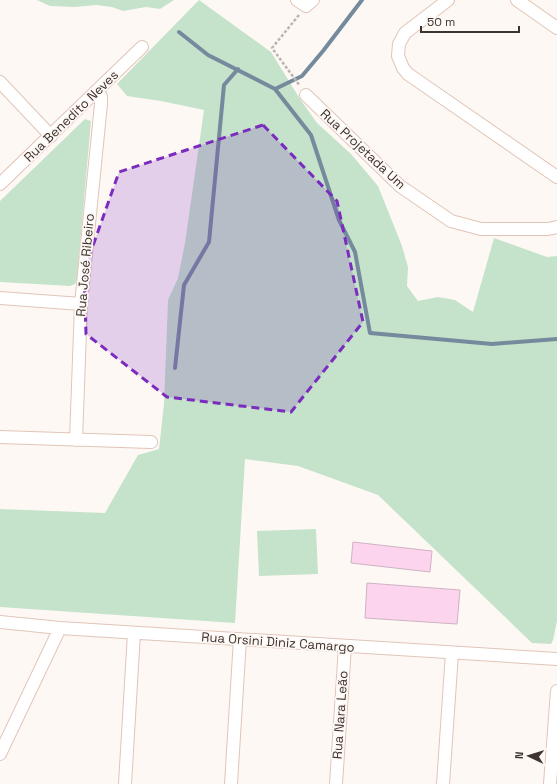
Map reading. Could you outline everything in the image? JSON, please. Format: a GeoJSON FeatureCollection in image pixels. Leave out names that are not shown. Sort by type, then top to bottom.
{"type":"FeatureCollection","features":[{"type":"Feature","properties":{"kind":"street"},"geometry":{"type":"LineString","coordinates":[[448,0],[405,33],[399,44],[398,56],[403,68],[408,74],[557,177]]}},
{"type":"Feature","properties":{"kind":"street"},"geometry":{"type":"LineString","coordinates":[[517,0],[557,28]]}},
{"type":"Feature","properties":{"kind":"street","name":"Rua Benedito Neves"},"geometry":{"type":"LineString","coordinates":[[0,184],[98,92],[142,47]]}},
{"type":"Feature","properties":{"kind":"street"},"geometry":{"type":"LineString","coordinates":[[0,82],[51,136]]}},
{"type":"Feature","properties":{"kind":"street","name":"Rua José Ribeiro"},"geometry":{"type":"LineString","coordinates":[[76,440],[81,304],[101,104],[101,97],[98,92]]}},
{"type":"Feature","properties":{"kind":"street","name":"Rua Projetada Um"},"geometry":{"type":"LineString","coordinates":[[306,95],[400,186],[451,221],[481,229],[548,229],[557,227]]}},
{"type":"Feature","properties":{"kind":"street"},"geometry":{"type":"LineString","coordinates":[[0,298],[81,304]]}},
{"type":"Feature","properties":{"kind":"street"},"geometry":{"type":"LineString","coordinates":[[0,437],[151,442]]}},
{"type":"Feature","properties":{"kind":"street","name":"Rua Orsini Diniz Camargo"},"geometry":{"type":"LineString","coordinates":[[0,622],[134,633],[557,659]]}},
{"type":"Feature","properties":{"kind":"street"},"geometry":{"type":"LineString","coordinates":[[0,754],[60,628]]}},
{"type":"Feature","properties":{"kind":"street"},"geometry":{"type":"LineString","coordinates":[[125,784],[134,633]]}},
{"type":"Feature","properties":{"kind":"street"},"geometry":{"type":"LineString","coordinates":[[231,784],[240,639]]}},
{"type":"Feature","properties":{"kind":"street","name":"Rua Nara Leão"},"geometry":{"type":"LineString","coordinates":[[336,784],[345,646]]}},
{"type":"Feature","properties":{"kind":"street"},"geometry":{"type":"LineString","coordinates":[[443,784],[452,653]]}},
{"type":"Feature","properties":{"kind":"street"},"geometry":{"type":"LineString","coordinates":[[550,784],[557,691]]}},
{"type":"Feature","properties":{"kind":"path"},"geometry":{"type":"LineString","coordinates":[[298,84],[272,48],[305,2]]}},
{"type":"Feature","properties":{"kind":"highlighted area"},"geometry":{"type":"Polygon","coordinates":[[[263,125],[337,201],[363,322],[291,412],[167,397],[86,334],[84,271],[119,172],[263,125]]]}},
{"type":"Feature","properties":{"kind":"green space"},"geometry":{"type":"Polygon","coordinates":[[[37,0],[174,0],[160,9],[146,7],[123,11],[112,7],[96,5],[75,7],[50,6],[37,0]]]}},
{"type":"Feature","properties":{"kind":"green space"},"geometry":{"type":"Polygon","coordinates":[[[199,0],[271,52],[300,99],[317,123],[351,154],[378,186],[402,246],[408,267],[407,286],[418,301],[438,297],[455,300],[473,312],[494,238],[547,257],[557,256],[557,621],[551,644],[532,643],[378,495],[298,466],[245,459],[235,623],[0,607],[0,509],[105,513],[138,455],[159,449],[164,404],[168,300],[178,278],[185,243],[204,110],[127,96],[117,84],[199,0]]]}},
{"type":"Feature","properties":{"kind":"green space"},"geometry":{"type":"Polygon","coordinates":[[[85,119],[91,121],[77,279],[75,284],[70,286],[0,282],[0,201],[85,119]]]}},
{"type":"Feature","properties":{"kind":"green space"},"geometry":{"type":"Polygon","coordinates":[[[316,529],[318,574],[259,576],[257,531],[316,529]]]}},
{"type":"Feature","properties":{"kind":"building"},"geometry":{"type":"Polygon","coordinates":[[[353,542],[432,551],[430,572],[351,563],[353,542]]]}},
{"type":"Feature","properties":{"kind":"building"},"geometry":{"type":"Polygon","coordinates":[[[367,583],[460,590],[457,624],[365,618],[367,583]]]}},
{"type":"Feature","properties":{"kind":"waterway"},"geometry":{"type":"LineString","coordinates":[[275,89],[302,76],[362,0]]}},
{"type":"Feature","properties":{"kind":"waterway"},"geometry":{"type":"LineString","coordinates":[[179,32],[208,55],[275,89],[311,135],[339,220],[355,252],[370,333],[492,344],[557,339]]}},
{"type":"Feature","properties":{"kind":"waterway"},"geometry":{"type":"LineString","coordinates":[[175,368],[184,285],[209,242],[224,85],[238,69]]}}]}
